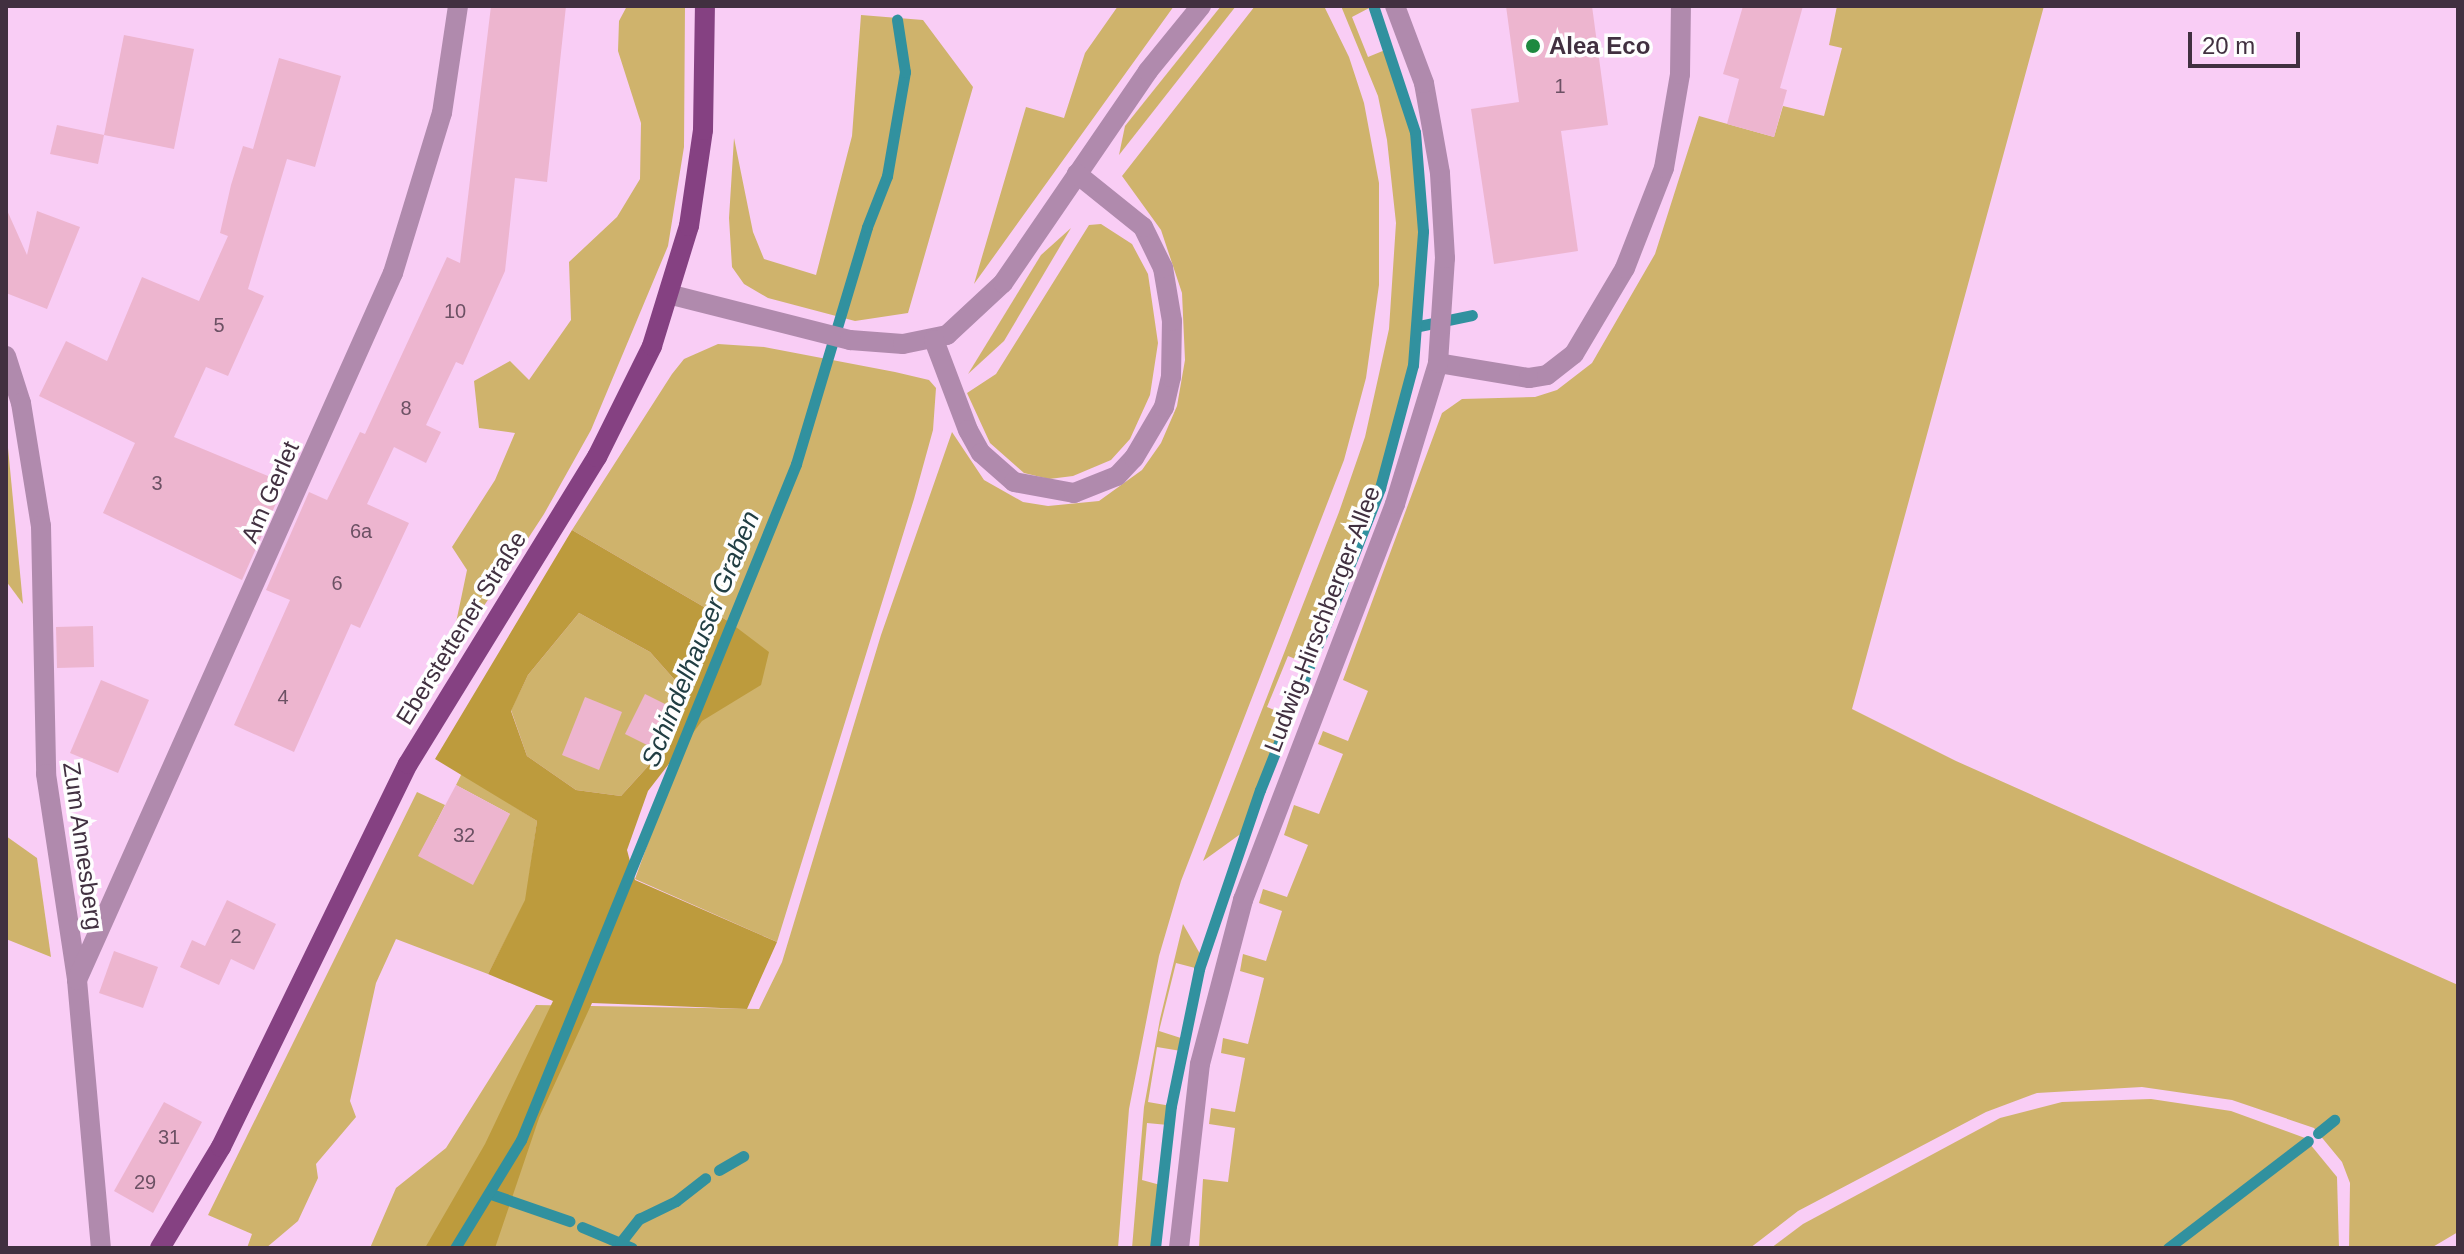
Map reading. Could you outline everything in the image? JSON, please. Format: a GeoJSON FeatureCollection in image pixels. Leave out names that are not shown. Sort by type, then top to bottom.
{"type":"FeatureCollection","features":[{"type":"Feature","properties":{"kind":"main road","name":"Eberstettener Straße"},"geometry":{"type":"LineString","coordinates":[[160,1248],[221,1147],[408,764],[597,457],[672,295],[703,130],[705,6]]}},
{"type":"Feature","properties":{"kind":"street","name":"Am Gerlet"},"geometry":{"type":"LineString","coordinates":[[77,980],[393,273],[442,113],[458,6]]}},
{"type":"Feature","properties":{"kind":"street"},"geometry":{"type":"LineString","coordinates":[[672,295],[850,340],[934,340],[964,322],[1003,283],[1077,174],[1201,6]]}},
{"type":"Feature","properties":{"kind":"street","name":"Ludwig-Hirschberger-Allee"},"geometry":{"type":"LineString","coordinates":[[1179,1248],[1200,1064],[1239,914],[1395,504],[1438,363],[1445,258],[1440,173],[1424,83],[1395,6]]}},
{"type":"Feature","properties":{"kind":"street"},"geometry":{"type":"LineString","coordinates":[[1438,363],[1529,378],[1547,375],[1574,354],[1625,268],[1664,168],[1680,74],[1681,6]]}},
{"type":"Feature","properties":{"kind":"street"},"geometry":{"type":"LineString","coordinates":[[934,340],[968,430],[981,453],[1014,482],[1033,490],[1074,493],[1117,476],[1134,458],[1164,407],[1171,377],[1172,321],[1163,268],[1143,227],[1077,174]]}},
{"type":"Feature","properties":{"kind":"street","name":"Zum Annesberg"},"geometry":{"type":"LineString","coordinates":[[6,356],[21,403],[41,526],[46,774],[77,980],[101,1248]]}},
{"type":"Feature","properties":{"kind":"shaded area"},"geometry":{"type":"Polygon","coordinates":[[[627,6],[685,6],[684,147],[668,246],[591,430],[544,514],[448,661],[467,570],[452,547],[495,480],[515,433],[479,428],[474,381],[510,361],[529,380],[571,320],[569,262],[617,217],[640,179],[641,123],[618,51],[619,21],[627,6]]]}},
{"type":"Feature","properties":{"kind":"shaded area"},"geometry":{"type":"Polygon","coordinates":[[[1118,6],[1174,6],[974,284],[1026,107],[1064,118],[1085,53],[1118,6]]]}},
{"type":"Feature","properties":{"kind":"shaded area"},"geometry":{"type":"Polygon","coordinates":[[[1221,6],[1236,6],[1119,155],[1125,126],[1221,6]]]}},
{"type":"Feature","properties":{"kind":"shaded area"},"geometry":{"type":"Polygon","coordinates":[[[1255,6],[1324,6],[1349,57],[1364,103],[1379,183],[1379,285],[1366,378],[1344,460],[1181,881],[1159,956],[1129,1109],[1118,1248],[370,1248],[396,1188],[446,1148],[536,1005],[759,1009],[782,962],[881,635],[952,432],[984,480],[1023,502],[1048,506],[1099,501],[1142,470],[1161,443],[1177,406],[1185,360],[1182,293],[1161,230],[1122,176],[1255,6]]]}},
{"type":"Feature","properties":{"kind":"shaded area"},"geometry":{"type":"Polygon","coordinates":[[[1341,6],[1373,6],[1352,17],[1368,57],[1390,48],[1415,132],[1423,231],[1413,365],[1380,488],[1310,665],[1288,656],[1267,707],[1290,716],[1246,830],[1203,861],[1339,512],[1365,437],[1389,329],[1396,223],[1387,140],[1378,96],[1341,6]]]}},
{"type":"Feature","properties":{"kind":"shaded area"},"geometry":{"type":"Polygon","coordinates":[[[1837,6],[2044,6],[1852,709],[1956,761],[2458,985],[2458,1232],[2431,1248],[2349,1248],[2350,1183],[2342,1162],[2314,1128],[2232,1100],[2142,1087],[2037,1093],[1986,1112],[1798,1211],[1750,1248],[1199,1248],[1203,1179],[1228,1182],[1235,1128],[1209,1124],[1211,1108],[1235,1112],[1245,1058],[1221,1053],[1223,1038],[1248,1044],[1264,978],[1240,971],[1243,954],[1266,961],[1282,911],[1259,903],[1263,889],[1287,897],[1308,845],[1284,835],[1294,805],[1319,814],[1343,754],[1318,744],[1323,731],[1348,741],[1368,691],[1343,680],[1442,413],[1462,399],[1535,397],[1557,390],[1592,363],[1655,254],[1699,116],[1774,137],[1783,106],[1824,116],[1842,48],[1829,45],[1837,6]]]}},
{"type":"Feature","properties":{"kind":"shaded area"},"geometry":{"type":"Polygon","coordinates":[[[861,15],[923,20],[973,87],[908,313],[855,321],[768,298],[744,284],[732,267],[729,218],[734,138],[753,232],[764,259],[816,275],[852,136],[861,15]]]}},
{"type":"Feature","properties":{"kind":"shaded area"},"geometry":{"type":"Polygon","coordinates":[[[1101,224],[1132,244],[1148,274],[1158,343],[1150,395],[1130,439],[1111,460],[1073,476],[1049,479],[1024,473],[990,443],[967,393],[996,374],[1089,225],[1101,224]]]}},
{"type":"Feature","properties":{"kind":"shaded area"},"geometry":{"type":"Polygon","coordinates":[[[1071,228],[1004,341],[968,374],[1041,255],[1071,228]]]}},
{"type":"Feature","properties":{"kind":"shaded area"},"geometry":{"type":"Polygon","coordinates":[[[718,344],[764,347],[895,372],[929,380],[936,388],[933,430],[914,499],[777,942],[635,879],[728,621],[572,530],[672,374],[684,359],[718,344]]]}},
{"type":"Feature","properties":{"kind":"shaded area"},"geometry":{"type":"Polygon","coordinates":[[[6,427],[23,604],[6,581],[6,427]]]}},
{"type":"Feature","properties":{"kind":"shaded area"},"geometry":{"type":"Polygon","coordinates":[[[572,530],[728,621],[769,652],[761,685],[702,721],[648,791],[627,850],[635,880],[777,942],[747,1009],[592,1003],[539,1118],[495,1248],[425,1248],[485,1144],[553,1001],[488,974],[525,900],[537,821],[435,759],[572,530]],[[579,613],[528,675],[511,711],[527,756],[576,790],[621,796],[660,753],[689,696],[650,652],[579,613]]]}},
{"type":"Feature","properties":{"kind":"shaded area"},"geometry":{"type":"Polygon","coordinates":[[[579,613],[650,652],[689,696],[660,753],[621,796],[576,790],[527,756],[511,710],[528,675],[579,613]]]}},
{"type":"Feature","properties":{"kind":"shaded area"},"geometry":{"type":"Polygon","coordinates":[[[462,773],[537,821],[526,900],[488,974],[396,939],[376,983],[350,1101],[356,1117],[316,1164],[318,1178],[298,1221],[266,1248],[247,1248],[252,1234],[208,1215],[417,792],[445,805],[419,856],[510,814],[456,785],[462,773]]]}},
{"type":"Feature","properties":{"kind":"shaded area"},"geometry":{"type":"Polygon","coordinates":[[[6,836],[37,858],[51,957],[6,939],[6,836]]]}},
{"type":"Feature","properties":{"kind":"shaded area"},"geometry":{"type":"Polygon","coordinates":[[[1183,924],[1203,959],[1199,969],[1176,963],[1159,1031],[1184,1039],[1181,1051],[1157,1047],[1148,1102],[1171,1106],[1168,1125],[1147,1123],[1142,1180],[1164,1186],[1155,1248],[1132,1248],[1144,1107],[1160,1019],[1183,924]]]}},
{"type":"Feature","properties":{"kind":"shaded area"},"geometry":{"type":"Polygon","coordinates":[[[2151,1099],[2231,1111],[2305,1138],[2337,1177],[2339,1248],[1771,1248],[1803,1224],[2000,1118],[2062,1102],[2151,1099]]]}},
{"type":"Feature","properties":{"kind":"building"},"geometry":{"type":"Polygon","coordinates":[[[491,6],[566,6],[547,182],[515,178],[505,271],[463,365],[456,362],[426,425],[441,432],[426,463],[394,447],[367,504],[409,523],[360,628],[351,624],[294,752],[234,725],[290,600],[266,590],[309,492],[327,500],[360,432],[365,434],[447,257],[460,263],[491,6]]]}},
{"type":"Feature","properties":{"kind":"building"},"geometry":{"type":"Polygon","coordinates":[[[1506,6],[1592,6],[1608,125],[1561,131],[1578,251],[1494,264],[1471,109],[1519,102],[1506,6]]]}},
{"type":"Feature","properties":{"kind":"building"},"geometry":{"type":"Polygon","coordinates":[[[1743,6],[1803,6],[1780,88],[1787,90],[1774,137],[1727,124],[1739,79],[1723,74],[1743,6]]]}},
{"type":"Feature","properties":{"kind":"building"},"geometry":{"type":"Polygon","coordinates":[[[124,35],[194,49],[174,149],[104,135],[124,35]]]}},
{"type":"Feature","properties":{"kind":"building"},"geometry":{"type":"Polygon","coordinates":[[[279,58],[341,76],[315,167],[287,159],[248,289],[264,296],[228,376],[206,367],[174,437],[285,483],[242,580],[103,513],[135,443],[39,396],[66,341],[107,361],[142,277],[199,301],[228,236],[220,233],[231,185],[243,146],[253,149],[279,58]]]}},
{"type":"Feature","properties":{"kind":"building"},"geometry":{"type":"Polygon","coordinates":[[[57,125],[104,135],[98,164],[50,154],[57,125]]]}},
{"type":"Feature","properties":{"kind":"building"},"geometry":{"type":"Polygon","coordinates":[[[6,208],[27,255],[37,211],[80,227],[47,309],[6,293],[6,208]]]}},
{"type":"Feature","properties":{"kind":"building"},"geometry":{"type":"Polygon","coordinates":[[[93,626],[94,667],[57,668],[56,627],[93,626]]]}},
{"type":"Feature","properties":{"kind":"building"},"geometry":{"type":"Polygon","coordinates":[[[101,680],[149,700],[118,773],[70,753],[101,680]]]}},
{"type":"Feature","properties":{"kind":"building"},"geometry":{"type":"Polygon","coordinates":[[[645,694],[671,707],[651,747],[625,734],[645,694]]]}},
{"type":"Feature","properties":{"kind":"building"},"geometry":{"type":"Polygon","coordinates":[[[585,697],[622,712],[599,770],[562,755],[585,697]]]}},
{"type":"Feature","properties":{"kind":"building"},"geometry":{"type":"Polygon","coordinates":[[[456,785],[510,814],[473,885],[418,856],[456,785]]]}},
{"type":"Feature","properties":{"kind":"building"},"geometry":{"type":"Polygon","coordinates":[[[227,900],[276,924],[254,970],[231,959],[219,985],[180,967],[192,940],[205,946],[227,900]]]}},
{"type":"Feature","properties":{"kind":"building"},"geometry":{"type":"Polygon","coordinates":[[[114,951],[158,967],[143,1008],[99,993],[114,951]]]}},
{"type":"Feature","properties":{"kind":"building"},"geometry":{"type":"Polygon","coordinates":[[[164,1102],[202,1122],[153,1213],[114,1191],[164,1102]]]}},
{"type":"Feature","properties":{"kind":"waterway"},"geometry":{"type":"LineString","coordinates":[[1155,1248],[1171,1106],[1199,969],[1260,790],[1380,488],[1413,365],[1423,231],[1415,132],[1374,8]]}},
{"type":"Feature","properties":{"kind":"waterway","name":"Schindelhauser Graben"},"geometry":{"type":"LineString","coordinates":[[455,1248],[521,1140],[796,464],[867,227],[887,176],[905,72],[897,20]]}},
{"type":"Feature","properties":{"kind":"waterway"},"geometry":{"type":"LineString","coordinates":[[1419,326],[1472,315]]}},
{"type":"Feature","properties":{"kind":"waterway"},"geometry":{"type":"LineString","coordinates":[[2318,1133],[2334,1120]]}},
{"type":"Feature","properties":{"kind":"waterway"},"geometry":{"type":"LineString","coordinates":[[2168,1248],[2308,1141]]}},
{"type":"Feature","properties":{"kind":"waterway"},"geometry":{"type":"LineString","coordinates":[[719,1170],[743,1156]]}},
{"type":"Feature","properties":{"kind":"waterway"},"geometry":{"type":"LineString","coordinates":[[620,1243],[639,1219],[676,1201],[705,1178]]}},
{"type":"Feature","properties":{"kind":"waterway"},"geometry":{"type":"LineString","coordinates":[[491,1194],[569,1221]]}},
{"type":"Feature","properties":{"kind":"waterway"},"geometry":{"type":"LineString","coordinates":[[582,1227],[632,1248]]}},
{"type":"Feature","properties":{"kind":"place","name":"Alea Eco"},"geometry":{"type":"Point","coordinates":[1533,46]}}]}
